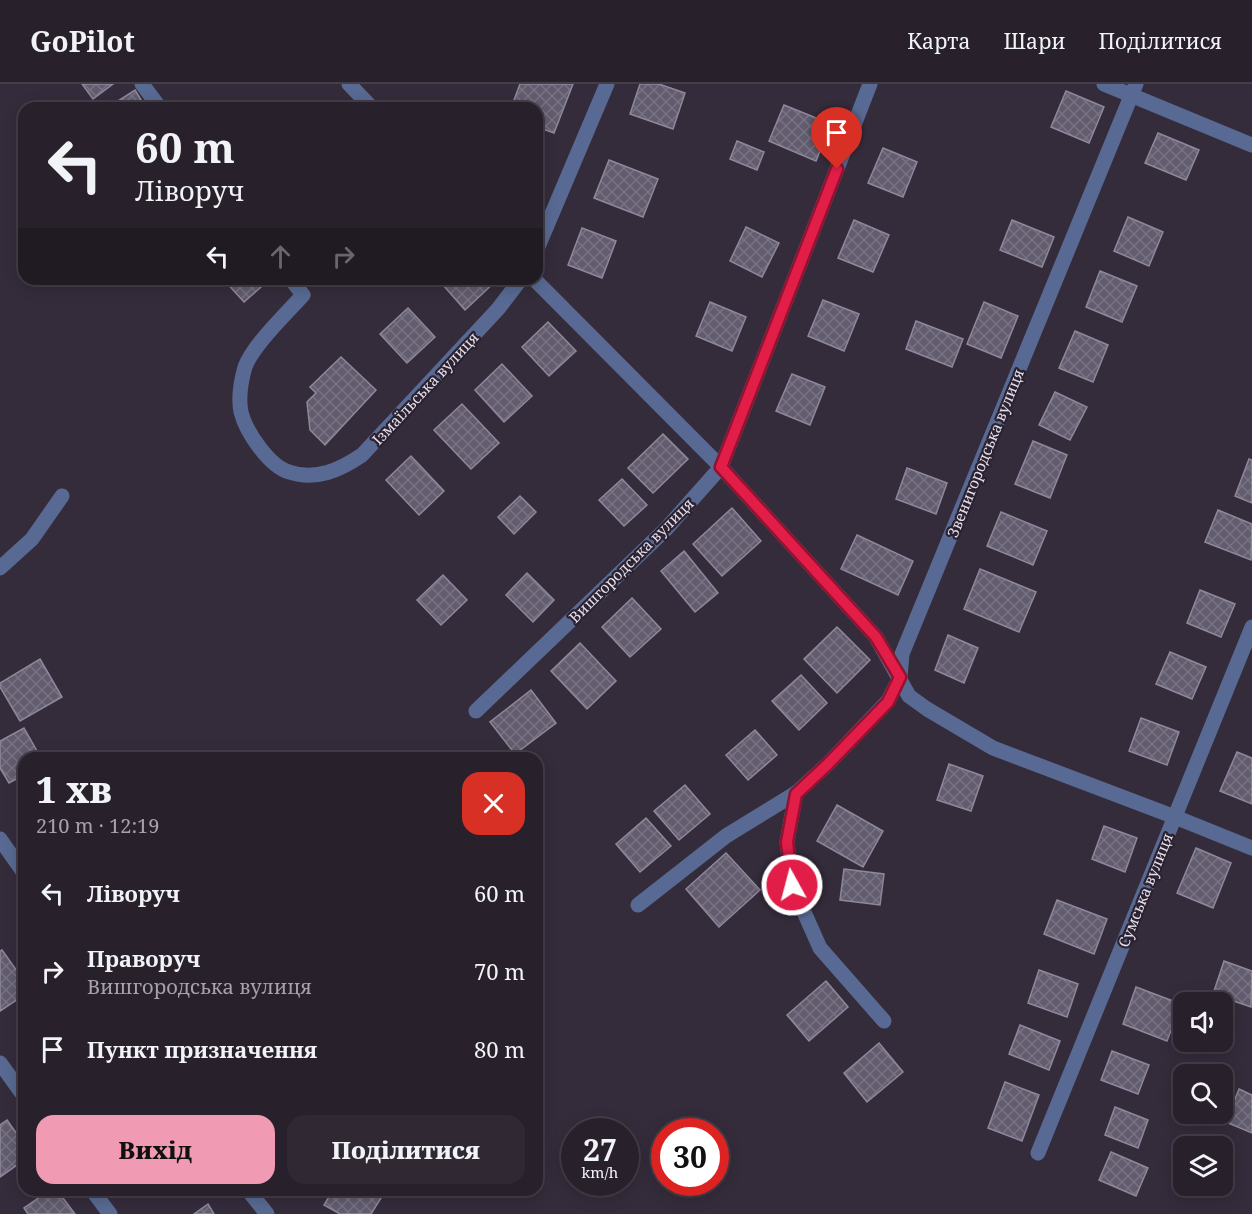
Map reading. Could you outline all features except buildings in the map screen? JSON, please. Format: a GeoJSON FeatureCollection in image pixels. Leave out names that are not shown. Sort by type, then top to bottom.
{"type":"FeatureCollection","features":[{"type":"Feature","properties":{"kind":"street"},"geometry":{"type":"LineString","coordinates":[[142,84],[156,102]]}},
{"type":"Feature","properties":{"kind":"street"},"geometry":{"type":"LineString","coordinates":[[349,84],[366,102]]}},
{"type":"Feature","properties":{"kind":"street"},"geometry":{"type":"LineString","coordinates":[[543,237],[607,84]]}},
{"type":"Feature","properties":{"kind":"street","name":"Вишгородська вулиця"},"geometry":{"type":"LineString","coordinates":[[476,711],[666,529],[721,467],[870,84]]}},
{"type":"Feature","properties":{"kind":"street"},"geometry":{"type":"LineString","coordinates":[[1104,84],[1134,90],[1252,145]]}},
{"type":"Feature","properties":{"kind":"street","name":"Звенигородська вулиця"},"geometry":{"type":"LineString","coordinates":[[638,905],[726,836],[796,794],[888,702],[900,677],[902,654],[1134,90]]}},
{"type":"Feature","properties":{"kind":"street","name":"Ізмаїльська вулиця"},"geometry":{"type":"LineString","coordinates":[[296,285],[303,295],[246,363],[240,387],[241,412],[251,435],[266,456],[288,472],[314,476],[341,469],[362,455],[498,309],[516,285]]}},
{"type":"Feature","properties":{"kind":"street"},"geometry":{"type":"LineString","coordinates":[[540,285],[721,467],[876,637],[909,696],[993,748],[1252,848]]}},
{"type":"Feature","properties":{"kind":"street"},"geometry":{"type":"LineString","coordinates":[[0,568],[32,539],[62,496]]}},
{"type":"Feature","properties":{"kind":"street","name":"Сумська вулиця"},"geometry":{"type":"LineString","coordinates":[[1038,1153],[1252,627]]}},
{"type":"Feature","properties":{"kind":"street"},"geometry":{"type":"LineString","coordinates":[[796,794],[787,842],[792,885],[820,948],[884,1021]]}},
{"type":"Feature","properties":{"kind":"street"},"geometry":{"type":"LineString","coordinates":[[0,839],[18,864]]}},
{"type":"Feature","properties":{"kind":"street"},"geometry":{"type":"LineString","coordinates":[[0,1063],[18,1088]]}},
{"type":"Feature","properties":{"kind":"street"},"geometry":{"type":"LineString","coordinates":[[96,1196],[110,1214]]}},
{"type":"Feature","properties":{"kind":"street"},"geometry":{"type":"LineString","coordinates":[[254,1196],[267,1214]]}},
{"type":"Feature","properties":{"kind":"route"},"geometry":{"type":"LineString","coordinates":[[792,885],[787,842],[796,794],[888,702],[900,677],[876,637],[721,467],[837,169]]}}]}
